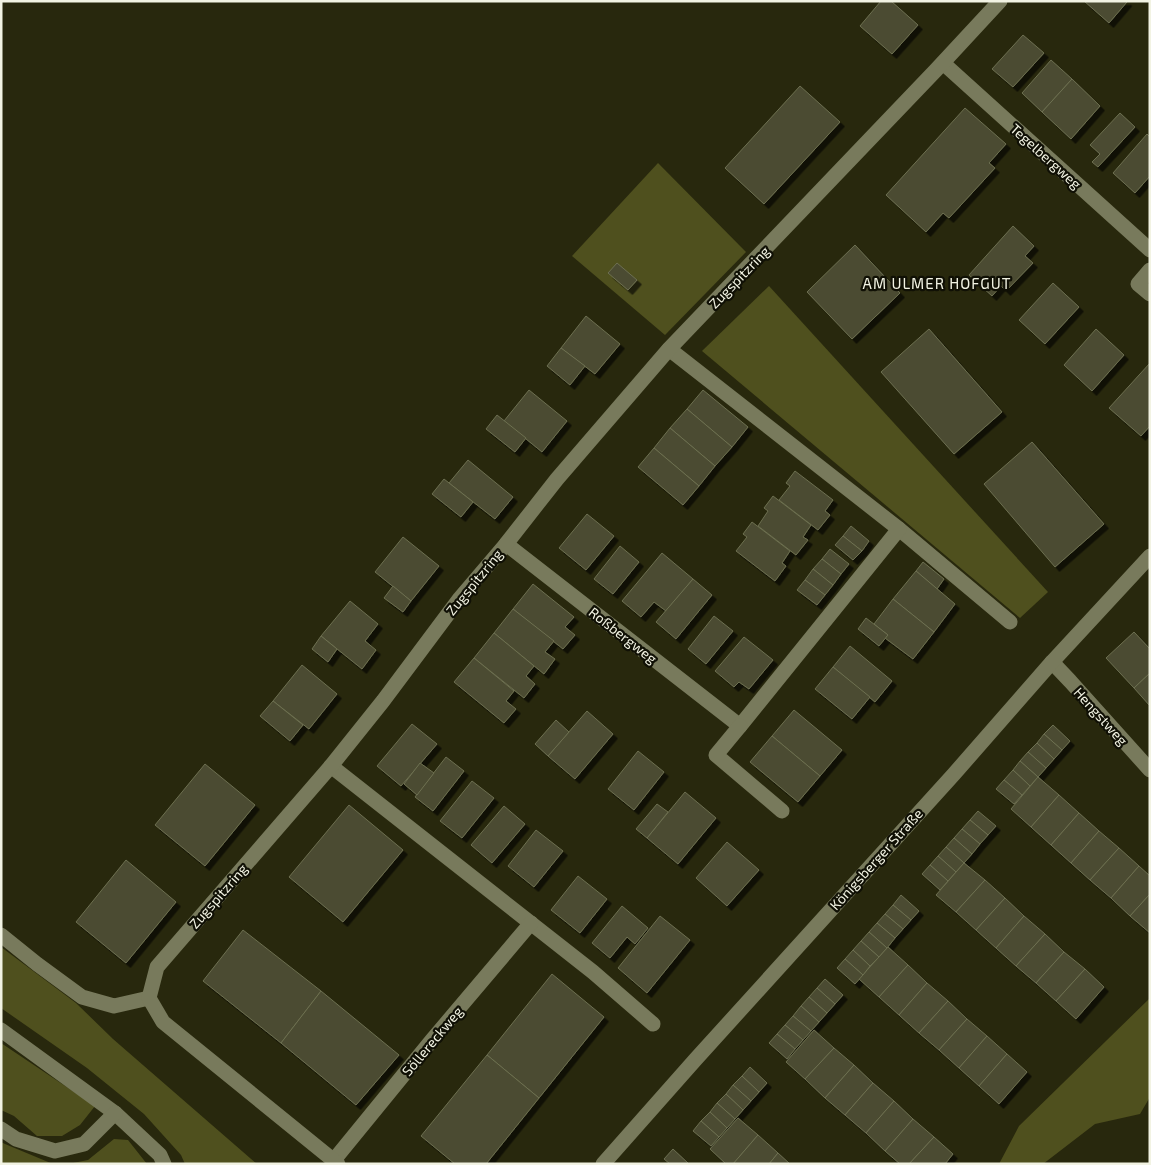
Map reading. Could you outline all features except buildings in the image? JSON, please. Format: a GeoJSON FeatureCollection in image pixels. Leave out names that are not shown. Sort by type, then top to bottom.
{"type":"FeatureCollection","features":[{"type":"Feature","properties":{"kind":"street","name":"Zugspitzring"},"geometry":{"type":"LineString","coordinates":[[149,998],[157,967],[331,766],[383,701],[460,598],[557,480],[669,349],[1000,1]]}},
{"type":"Feature","properties":{"kind":"street","name":"Tegelbergweg"},"geometry":{"type":"LineString","coordinates":[[942,64],[1150,250]]}},
{"type":"Feature","properties":{"kind":"street"},"geometry":{"type":"LineString","coordinates":[[1150,270],[1138,284],[1150,294]]}},
{"type":"Feature","properties":{"kind":"street"},"geometry":{"type":"LineString","coordinates":[[669,349],[899,529],[1010,622]]}},
{"type":"Feature","properties":{"kind":"street"},"geometry":{"type":"LineString","coordinates":[[782,811],[716,755],[899,529]]}},
{"type":"Feature","properties":{"kind":"street","name":"Roßbergweg"},"geometry":{"type":"LineString","coordinates":[[506,544],[740,726]]}},
{"type":"Feature","properties":{"kind":"street","name":"Königsberger Straße"},"geometry":{"type":"LineString","coordinates":[[603,1164],[954,774],[1052,662],[1150,556]]}},
{"type":"Feature","properties":{"kind":"street","name":"Hengstweg"},"geometry":{"type":"LineString","coordinates":[[1052,662],[1150,770]]}},
{"type":"Feature","properties":{"kind":"street"},"geometry":{"type":"LineString","coordinates":[[331,766],[593,972],[653,1024]]}},
{"type":"Feature","properties":{"kind":"street","name":"Söllereckweg"},"geometry":{"type":"LineString","coordinates":[[336,1162],[432,1040],[531,923]]}},
{"type":"Feature","properties":{"kind":"street"},"geometry":{"type":"LineString","coordinates":[[1,936],[82,997],[114,1006],[149,998],[163,1022],[336,1162]]}},
{"type":"Feature","properties":{"kind":"street"},"geometry":{"type":"LineString","coordinates":[[1,1030],[115,1113],[160,1155],[164,1164]]}},
{"type":"Feature","properties":{"kind":"street"},"geometry":{"type":"LineString","coordinates":[[1,1129],[16,1139],[55,1151],[84,1144],[115,1113]]}},
{"type":"Feature","properties":{"kind":"shaded area"},"geometry":{"type":"Polygon","coordinates":[[[658,163],[746,252],[665,335],[572,256],[658,163]]]}},
{"type":"Feature","properties":{"kind":"shaded area"},"geometry":{"type":"Polygon","coordinates":[[[769,286],[1048,592],[1020,618],[702,351],[769,286]]]}},
{"type":"Feature","properties":{"kind":"shaded area"},"geometry":{"type":"Polygon","coordinates":[[[1,947],[76,1003],[113,1039],[257,1164],[185,1164],[181,1155],[144,1114],[87,1068],[1,1008],[1,947]]]}},
{"type":"Feature","properties":{"kind":"shaded area"},"geometry":{"type":"Polygon","coordinates":[[[1150,998],[1150,1097],[1140,1114],[1095,1124],[1043,1164],[999,1164],[1019,1126],[1150,998]]]}},
{"type":"Feature","properties":{"kind":"shaded area"},"geometry":{"type":"Polygon","coordinates":[[[1,1043],[95,1106],[80,1125],[62,1136],[37,1136],[14,1116],[1,1110],[1,1043]]]}},
{"type":"Feature","properties":{"kind":"shaded area"},"geometry":{"type":"Polygon","coordinates":[[[114,1139],[128,1140],[147,1164],[68,1164],[88,1160],[114,1139]]]}},
{"type":"Feature","properties":{"kind":"shaded area"},"geometry":{"type":"Polygon","coordinates":[[[1,1142],[5,1144],[53,1164],[1,1164],[1,1142]]]}},
{"type":"Feature","properties":{"kind":"district","name":"AM ULMER HOFGUT"},"geometry":{"type":"Point","coordinates":[937,283]}}]}
